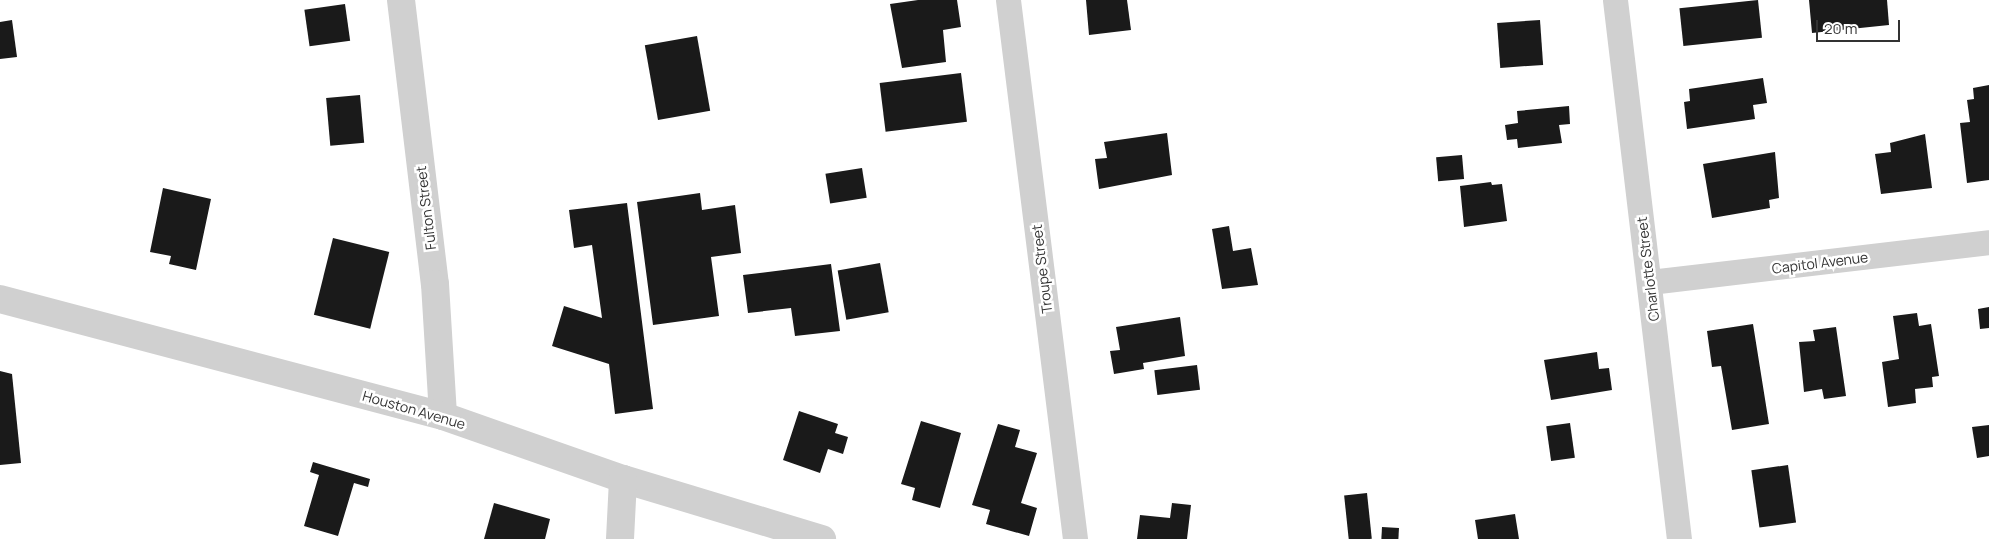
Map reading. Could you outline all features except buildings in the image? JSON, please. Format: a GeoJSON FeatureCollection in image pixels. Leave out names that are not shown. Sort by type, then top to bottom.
{"type":"FeatureCollection","features":[{"type":"Feature","properties":{"kind":"street","name":"Fulton Street"},"geometry":{"type":"LineString","coordinates":[[401,0],[434,284],[443,416]]}},
{"type":"Feature","properties":{"kind":"street","name":"Troupe Street"},"geometry":{"type":"LineString","coordinates":[[1008,0],[1074,539]]}},
{"type":"Feature","properties":{"kind":"street","name":"Charlotte Street"},"geometry":{"type":"LineString","coordinates":[[1615,0],[1650,282],[1679,539]]}},
{"type":"Feature","properties":{"kind":"street","name":"Capitol Avenue"},"geometry":{"type":"LineString","coordinates":[[1650,282],[1989,242]]}},
{"type":"Feature","properties":{"kind":"street","name":"Houston Avenue"},"geometry":{"type":"LineString","coordinates":[[0,299],[443,416],[624,479],[822,539]]}},
{"type":"Feature","properties":{"kind":"street"},"geometry":{"type":"LineString","coordinates":[[620,539],[624,479]]}}]}
